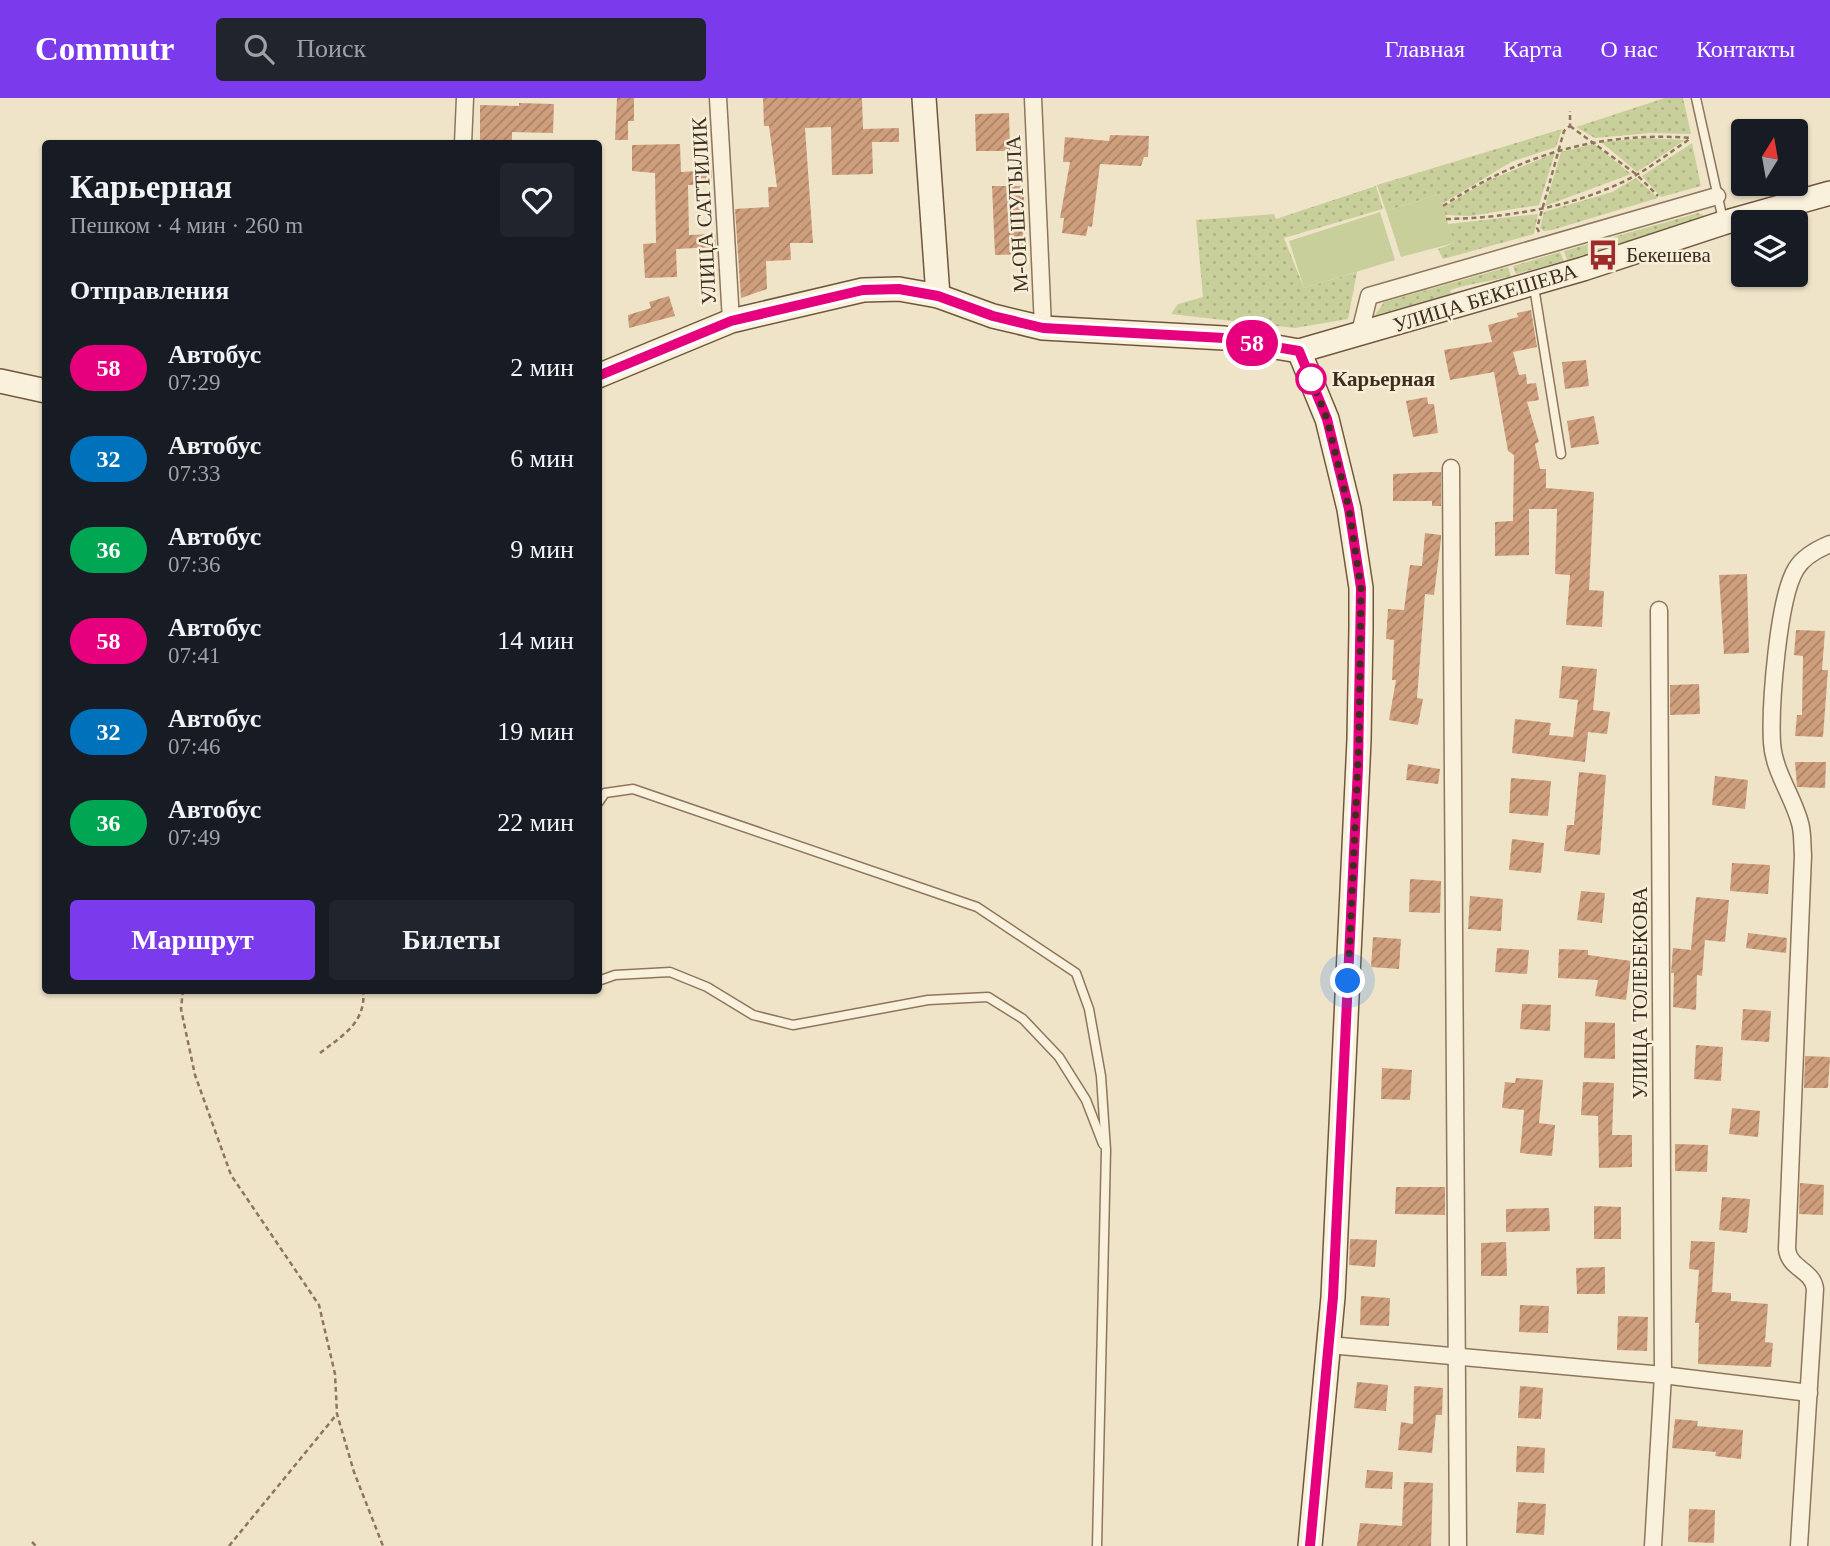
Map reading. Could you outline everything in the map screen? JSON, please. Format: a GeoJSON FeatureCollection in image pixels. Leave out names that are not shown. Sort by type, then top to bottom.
{"type":"FeatureCollection","features":[{"type":"Feature","properties":{"kind":"main road"},"geometry":{"type":"LineString","coordinates":[[925,98],[938,296]]}},
{"type":"Feature","properties":{"kind":"main road","name":"УЛИЦА БЕКЕШЕВА"},"geometry":{"type":"LineString","coordinates":[[1299,351],[1359,336],[1723,223],[1830,193]]}},
{"type":"Feature","properties":{"kind":"main road"},"geometry":{"type":"LineString","coordinates":[[602,374],[731,321],[863,290],[899,289],[938,296],[993,316],[1043,328],[1224,338],[1299,351],[1327,419],[1349,509],[1361,588],[1358,767],[1329,1345],[1310,1546]]}},
{"type":"Feature","properties":{"kind":"main road"},"geometry":{"type":"LineString","coordinates":[[0,381],[42,390]]}},
{"type":"Feature","properties":{"kind":"street"},"geometry":{"type":"LineString","coordinates":[[463,140],[465,98]]}},
{"type":"Feature","properties":{"kind":"street","name":"УЛИЦА САТТИЛИК"},"geometry":{"type":"LineString","coordinates":[[718,98],[731,321]]}},
{"type":"Feature","properties":{"kind":"street","name":"М-ОН ШУГЫЛА"},"geometry":{"type":"LineString","coordinates":[[1033,98],[1043,328]]}},
{"type":"Feature","properties":{"kind":"street"},"geometry":{"type":"LineString","coordinates":[[1359,336],[1369,296],[1717,196]]}},
{"type":"Feature","properties":{"kind":"street"},"geometry":{"type":"LineString","coordinates":[[1451,468],[1459,1358],[1458,1546]]}},
{"type":"Feature","properties":{"kind":"street"},"geometry":{"type":"LineString","coordinates":[[1799,1546],[1815,1289],[1811,1278],[1790,1262],[1787,1249],[1803,855],[1800,824],[1777,766],[1772,743],[1779,631],[1788,587],[1797,567],[1817,549],[1830,544]]}},
{"type":"Feature","properties":{"kind":"street","name":"УЛИЦА ТОЛЕБЕКОВА"},"geometry":{"type":"LineString","coordinates":[[1653,1546],[1663,1376],[1659,610]]}},
{"type":"Feature","properties":{"kind":"street"},"geometry":{"type":"LineString","coordinates":[[1329,1345],[1663,1376],[1809,1393]]}},
{"type":"Feature","properties":{"kind":"lane"},"geometry":{"type":"LineString","coordinates":[[1696,98],[1723,223]]}},
{"type":"Feature","properties":{"kind":"lane"},"geometry":{"type":"LineString","coordinates":[[1533,284],[1561,454]]}},
{"type":"Feature","properties":{"kind":"lane"},"geometry":{"type":"LineString","coordinates":[[602,797],[605,793],[633,789],[977,907],[1076,974],[1089,1009],[1101,1076],[1105,1150],[1097,1546]]}},
{"type":"Feature","properties":{"kind":"lane"},"geometry":{"type":"LineString","coordinates":[[602,980],[615,975],[670,972],[707,987],[753,1015],[793,1025],[928,1000],[988,997],[1023,1019],[1059,1057],[1086,1100],[1105,1150]]}},
{"type":"Feature","properties":{"kind":"path"},"geometry":{"type":"LineString","coordinates":[[1570,111],[1570,126]]}},
{"type":"Feature","properties":{"kind":"path"},"geometry":{"type":"LineString","coordinates":[[1570,126],[1636,174],[1661,198]]}},
{"type":"Feature","properties":{"kind":"path"},"geometry":{"type":"LineString","coordinates":[[1539,232],[1537,228],[1564,131],[1570,126]]}},
{"type":"Feature","properties":{"kind":"path"},"geometry":{"type":"LineString","coordinates":[[1443,206],[1473,186],[1519,163],[1560,148],[1593,141],[1660,135],[1692,138],[1636,174],[1576,199],[1526,213],[1446,219]]}},
{"type":"Feature","properties":{"kind":"path"},"geometry":{"type":"LineString","coordinates":[[183,994],[181,1009],[195,1075],[230,1175],[319,1305],[330,1344],[337,1414],[354,1472],[383,1546]]}},
{"type":"Feature","properties":{"kind":"path"},"geometry":{"type":"LineString","coordinates":[[320,1053],[354,1027],[364,1003],[363,994]]}},
{"type":"Feature","properties":{"kind":"path"},"geometry":{"type":"LineString","coordinates":[[229,1546],[337,1414]]}},
{"type":"Feature","properties":{"kind":"path"},"geometry":{"type":"LineString","coordinates":[[32,1542],[36,1546]]}},
{"type":"Feature","properties":{"kind":"green space"},"geometry":{"type":"Polygon","coordinates":[[[1665,98],[1683,98],[1691,134],[1651,133],[1595,138],[1576,127],[1665,98]]]}},
{"type":"Feature","properties":{"kind":"green space"},"geometry":{"type":"Polygon","coordinates":[[[1562,129],[1556,147],[1511,162],[1442,204],[1439,194],[1386,211],[1377,185],[1562,129]]]}},
{"type":"Feature","properties":{"kind":"green space"},"geometry":{"type":"Polygon","coordinates":[[[1647,138],[1685,140],[1637,172],[1601,142],[1647,138]]]}},
{"type":"Feature","properties":{"kind":"green space"},"geometry":{"type":"Polygon","coordinates":[[[1692,143],[1701,186],[1661,197],[1642,176],[1692,143]]]}},
{"type":"Feature","properties":{"kind":"green space"},"geometry":{"type":"Polygon","coordinates":[[[1594,144],[1631,174],[1545,206],[1561,152],[1594,144]]]}},
{"type":"Feature","properties":{"kind":"green space"},"geometry":{"type":"Polygon","coordinates":[[[1555,153],[1539,205],[1470,216],[1444,215],[1443,207],[1487,181],[1555,153]]]}},
{"type":"Feature","properties":{"kind":"green space"},"geometry":{"type":"Polygon","coordinates":[[[1636,178],[1658,198],[1552,230],[1544,231],[1540,228],[1544,212],[1612,192],[1636,178]]]}},
{"type":"Feature","properties":{"kind":"green space"},"geometry":{"type":"Polygon","coordinates":[[[1376,186],[1383,209],[1284,238],[1304,288],[1357,272],[1348,319],[1295,328],[1171,314],[1178,304],[1203,297],[1196,220],[1274,214],[1276,219],[1376,186]]]}},
{"type":"Feature","properties":{"kind":"green space"},"geometry":{"type":"Polygon","coordinates":[[[1439,194],[1454,243],[1401,257],[1386,211],[1439,194]]]}},
{"type":"Feature","properties":{"kind":"green space"},"geometry":{"type":"Polygon","coordinates":[[[1380,212],[1395,260],[1304,288],[1289,241],[1380,212]]]}},
{"type":"Feature","properties":{"kind":"green space"},"geometry":{"type":"Polygon","coordinates":[[[1698,213],[1710,218],[1567,260],[1564,251],[1698,213]]]}},
{"type":"Feature","properties":{"kind":"green space"},"geometry":{"type":"Polygon","coordinates":[[[1538,214],[1534,234],[1443,259],[1438,249],[1454,243],[1448,224],[1538,214]]]}},
{"type":"Feature","properties":{"kind":"green space"},"geometry":{"type":"Polygon","coordinates":[[[1560,252],[1564,261],[1516,274],[1513,266],[1560,252]]]}},
{"type":"Feature","properties":{"kind":"green space"},"geometry":{"type":"Polygon","coordinates":[[[1508,267],[1511,276],[1450,290],[1451,294],[1375,315],[1384,302],[1508,267]]]}},
{"type":"Feature","properties":{"kind":"building"},"geometry":{"type":"Polygon","coordinates":[[[617,98],[634,98],[634,121],[628,121],[628,140],[615,140],[617,98]]]}},
{"type":"Feature","properties":{"kind":"building"},"geometry":{"type":"Polygon","coordinates":[[[763,98],[862,98],[863,129],[899,128],[899,142],[872,142],[873,174],[832,175],[831,127],[805,128],[813,243],[790,243],[791,260],[766,261],[767,289],[741,298],[735,209],[769,207],[768,187],[777,187],[769,126],[764,126],[763,98]]]}},
{"type":"Feature","properties":{"kind":"building"},"geometry":{"type":"Polygon","coordinates":[[[519,103],[554,104],[553,133],[512,132],[512,140],[480,140],[480,105],[519,106],[519,103]]]}},
{"type":"Feature","properties":{"kind":"building"},"geometry":{"type":"Polygon","coordinates":[[[1009,113],[1010,151],[976,151],[975,114],[1009,113]]]}},
{"type":"Feature","properties":{"kind":"building"},"geometry":{"type":"Polygon","coordinates":[[[1110,135],[1149,136],[1148,157],[1144,157],[1141,166],[1100,164],[1092,227],[1088,226],[1086,236],[1062,233],[1064,218],[1060,218],[1070,162],[1063,162],[1065,137],[1109,141],[1110,135]]]}},
{"type":"Feature","properties":{"kind":"building"},"geometry":{"type":"Polygon","coordinates":[[[680,144],[681,172],[712,170],[712,184],[688,185],[689,235],[715,234],[716,247],[676,249],[677,277],[645,278],[643,244],[656,243],[655,173],[632,171],[632,145],[680,144]]]}},
{"type":"Feature","properties":{"kind":"building"},"geometry":{"type":"Polygon","coordinates":[[[992,186],[1024,186],[1023,254],[995,255],[992,186]]]}},
{"type":"Feature","properties":{"kind":"building"},"geometry":{"type":"Polygon","coordinates":[[[669,296],[675,316],[629,328],[628,315],[651,308],[649,302],[669,296]]]}},
{"type":"Feature","properties":{"kind":"building"},"geometry":{"type":"Polygon","coordinates":[[[1531,310],[1537,347],[1513,352],[1519,375],[1526,374],[1527,384],[1536,383],[1539,400],[1527,402],[1539,442],[1535,444],[1540,469],[1546,469],[1546,488],[1594,492],[1589,590],[1604,591],[1602,627],[1566,625],[1570,575],[1555,574],[1557,509],[1529,509],[1529,555],[1495,556],[1495,522],[1513,521],[1514,455],[1508,451],[1494,372],[1450,380],[1444,350],[1492,342],[1488,325],[1518,317],[1517,313],[1531,310]]]}},
{"type":"Feature","properties":{"kind":"building"},"geometry":{"type":"Polygon","coordinates":[[[1586,360],[1589,386],[1565,389],[1562,362],[1586,360]]]}},
{"type":"Feature","properties":{"kind":"building"},"geometry":{"type":"Polygon","coordinates":[[[1427,397],[1428,404],[1434,404],[1438,433],[1413,437],[1406,401],[1427,397]]]}},
{"type":"Feature","properties":{"kind":"building"},"geometry":{"type":"Polygon","coordinates":[[[1594,416],[1599,444],[1571,448],[1567,421],[1594,416]]]}},
{"type":"Feature","properties":{"kind":"building"},"geometry":{"type":"Polygon","coordinates":[[[1441,472],[1441,506],[1432,506],[1432,501],[1393,501],[1393,474],[1441,472]]]}},
{"type":"Feature","properties":{"kind":"building"},"geometry":{"type":"Polygon","coordinates":[[[1425,533],[1441,535],[1441,539],[1434,595],[1425,594],[1417,698],[1423,699],[1418,725],[1389,720],[1396,680],[1392,680],[1394,640],[1386,639],[1388,609],[1404,610],[1410,565],[1422,566],[1425,533]]]}},
{"type":"Feature","properties":{"kind":"building"},"geometry":{"type":"Polygon","coordinates":[[[1747,574],[1749,653],[1724,654],[1719,575],[1747,574]]]}},
{"type":"Feature","properties":{"kind":"building"},"geometry":{"type":"Polygon","coordinates":[[[1796,630],[1825,631],[1822,670],[1828,670],[1823,737],[1795,736],[1797,715],[1802,715],[1803,656],[1794,655],[1796,630]]]}},
{"type":"Feature","properties":{"kind":"building"},"geometry":{"type":"Polygon","coordinates":[[[1562,666],[1597,669],[1593,710],[1610,712],[1607,734],[1588,732],[1585,762],[1512,753],[1515,719],[1551,723],[1549,735],[1573,737],[1578,700],[1559,698],[1562,666]]]}},
{"type":"Feature","properties":{"kind":"building"},"geometry":{"type":"Polygon","coordinates":[[[1699,684],[1700,714],[1670,715],[1670,685],[1699,684]]]}},
{"type":"Feature","properties":{"kind":"building"},"geometry":{"type":"Polygon","coordinates":[[[1795,762],[1826,762],[1825,788],[1797,787],[1795,762]]]}},
{"type":"Feature","properties":{"kind":"building"},"geometry":{"type":"Polygon","coordinates":[[[1408,764],[1440,769],[1438,784],[1406,780],[1408,764]]]}},
{"type":"Feature","properties":{"kind":"building"},"geometry":{"type":"Polygon","coordinates":[[[1579,772],[1606,775],[1600,855],[1564,851],[1567,825],[1574,825],[1579,772]]]}},
{"type":"Feature","properties":{"kind":"building"},"geometry":{"type":"Polygon","coordinates":[[[1715,776],[1748,780],[1745,809],[1712,805],[1715,776]]]}},
{"type":"Feature","properties":{"kind":"building"},"geometry":{"type":"Polygon","coordinates":[[[1511,778],[1551,781],[1548,816],[1509,813],[1511,778]]]}},
{"type":"Feature","properties":{"kind":"building"},"geometry":{"type":"Polygon","coordinates":[[[1512,839],[1544,843],[1541,873],[1509,870],[1512,839]]]}},
{"type":"Feature","properties":{"kind":"building"},"geometry":{"type":"Polygon","coordinates":[[[1732,863],[1770,865],[1768,894],[1730,891],[1732,863]]]}},
{"type":"Feature","properties":{"kind":"building"},"geometry":{"type":"Polygon","coordinates":[[[1410,879],[1441,881],[1440,913],[1409,912],[1410,879]]]}},
{"type":"Feature","properties":{"kind":"building"},"geometry":{"type":"Polygon","coordinates":[[[1581,891],[1605,893],[1602,923],[1577,920],[1581,891]]]}},
{"type":"Feature","properties":{"kind":"building"},"geometry":{"type":"Polygon","coordinates":[[[1470,896],[1503,899],[1501,931],[1468,929],[1470,896]]]}},
{"type":"Feature","properties":{"kind":"building"},"geometry":{"type":"Polygon","coordinates":[[[1696,897],[1729,900],[1725,942],[1705,940],[1702,976],[1697,975],[1696,1010],[1673,1007],[1674,973],[1671,973],[1673,948],[1691,950],[1696,897]]]}},
{"type":"Feature","properties":{"kind":"building"},"geometry":{"type":"Polygon","coordinates":[[[1748,933],[1787,938],[1786,953],[1746,948],[1748,933]]]}},
{"type":"Feature","properties":{"kind":"building"},"geometry":{"type":"Polygon","coordinates":[[[1373,937],[1401,939],[1399,969],[1371,967],[1373,937]]]}},
{"type":"Feature","properties":{"kind":"building"},"geometry":{"type":"Polygon","coordinates":[[[1497,948],[1529,950],[1527,974],[1495,972],[1497,948]]]}},
{"type":"Feature","properties":{"kind":"building"},"geometry":{"type":"Polygon","coordinates":[[[1559,949],[1588,950],[1588,955],[1631,961],[1626,1000],[1595,996],[1598,980],[1558,978],[1559,949]]]}},
{"type":"Feature","properties":{"kind":"building"},"geometry":{"type":"Polygon","coordinates":[[[1522,1004],[1551,1005],[1550,1031],[1520,1029],[1522,1004]]]}},
{"type":"Feature","properties":{"kind":"building"},"geometry":{"type":"Polygon","coordinates":[[[1743,1009],[1771,1011],[1769,1042],[1741,1040],[1743,1009]]]}},
{"type":"Feature","properties":{"kind":"building"},"geometry":{"type":"Polygon","coordinates":[[[1585,1022],[1615,1023],[1615,1059],[1584,1058],[1585,1022]]]}},
{"type":"Feature","properties":{"kind":"building"},"geometry":{"type":"Polygon","coordinates":[[[1696,1045],[1723,1047],[1721,1081],[1694,1079],[1696,1045]]]}},
{"type":"Feature","properties":{"kind":"building"},"geometry":{"type":"Polygon","coordinates":[[[1805,1056],[1830,1057],[1828,1088],[1804,1088],[1805,1056]]]}},
{"type":"Feature","properties":{"kind":"building"},"geometry":{"type":"Polygon","coordinates":[[[1382,1068],[1412,1070],[1410,1100],[1381,1099],[1382,1068]]]}},
{"type":"Feature","properties":{"kind":"building"},"geometry":{"type":"Polygon","coordinates":[[[1516,1078],[1543,1080],[1539,1123],[1555,1125],[1552,1156],[1520,1153],[1524,1110],[1502,1108],[1505,1082],[1515,1083],[1516,1078]]]}},
{"type":"Feature","properties":{"kind":"building"},"geometry":{"type":"Polygon","coordinates":[[[1583,1082],[1614,1083],[1612,1135],[1632,1135],[1632,1167],[1599,1168],[1598,1116],[1581,1115],[1583,1082]]]}},
{"type":"Feature","properties":{"kind":"building"},"geometry":{"type":"Polygon","coordinates":[[[1732,1108],[1760,1111],[1758,1137],[1729,1134],[1732,1108]]]}},
{"type":"Feature","properties":{"kind":"building"},"geometry":{"type":"Polygon","coordinates":[[[1675,1144],[1708,1145],[1707,1172],[1675,1171],[1675,1144]]]}},
{"type":"Feature","properties":{"kind":"building"},"geometry":{"type":"Polygon","coordinates":[[[1800,1183],[1824,1185],[1823,1215],[1799,1214],[1800,1183]]]}},
{"type":"Feature","properties":{"kind":"building"},"geometry":{"type":"Polygon","coordinates":[[[1396,1187],[1445,1187],[1445,1215],[1395,1214],[1396,1187]]]}},
{"type":"Feature","properties":{"kind":"building"},"geometry":{"type":"Polygon","coordinates":[[[1722,1197],[1750,1199],[1747,1233],[1719,1230],[1722,1197]]]}},
{"type":"Feature","properties":{"kind":"building"},"geometry":{"type":"Polygon","coordinates":[[[1594,1206],[1621,1207],[1621,1239],[1594,1239],[1594,1206]]]}},
{"type":"Feature","properties":{"kind":"building"},"geometry":{"type":"Polygon","coordinates":[[[1549,1208],[1550,1231],[1506,1232],[1506,1209],[1549,1208]]]}},
{"type":"Feature","properties":{"kind":"building"},"geometry":{"type":"Polygon","coordinates":[[[1350,1239],[1377,1240],[1375,1267],[1349,1265],[1350,1239]]]}},
{"type":"Feature","properties":{"kind":"building"},"geometry":{"type":"Polygon","coordinates":[[[1691,1241],[1715,1242],[1712,1292],[1731,1293],[1731,1301],[1768,1304],[1765,1342],[1773,1343],[1771,1367],[1698,1364],[1699,1323],[1695,1323],[1699,1270],[1689,1269],[1691,1241]]]}},
{"type":"Feature","properties":{"kind":"building"},"geometry":{"type":"Polygon","coordinates":[[[1506,1242],[1507,1276],[1481,1276],[1481,1243],[1506,1242]]]}},
{"type":"Feature","properties":{"kind":"building"},"geometry":{"type":"Polygon","coordinates":[[[1605,1267],[1605,1294],[1577,1294],[1576,1268],[1605,1267]]]}},
{"type":"Feature","properties":{"kind":"building"},"geometry":{"type":"Polygon","coordinates":[[[1361,1296],[1390,1298],[1389,1326],[1360,1325],[1361,1296]]]}},
{"type":"Feature","properties":{"kind":"building"},"geometry":{"type":"Polygon","coordinates":[[[1520,1305],[1549,1306],[1548,1333],[1519,1332],[1520,1305]]]}},
{"type":"Feature","properties":{"kind":"building"},"geometry":{"type":"Polygon","coordinates":[[[1618,1316],[1648,1317],[1647,1351],[1617,1350],[1618,1316]]]}},
{"type":"Feature","properties":{"kind":"building"},"geometry":{"type":"Polygon","coordinates":[[[1357,1382],[1388,1385],[1386,1411],[1354,1408],[1357,1382]]]}},
{"type":"Feature","properties":{"kind":"building"},"geometry":{"type":"Polygon","coordinates":[[[1414,1386],[1443,1388],[1442,1415],[1436,1415],[1432,1453],[1398,1450],[1401,1422],[1413,1424],[1414,1386]]]}},
{"type":"Feature","properties":{"kind":"building"},"geometry":{"type":"Polygon","coordinates":[[[1520,1386],[1543,1388],[1541,1419],[1518,1418],[1520,1386]]]}},
{"type":"Feature","properties":{"kind":"building"},"geometry":{"type":"Polygon","coordinates":[[[1675,1419],[1698,1421],[1697,1426],[1743,1430],[1741,1459],[1715,1456],[1716,1452],[1672,1448],[1675,1419]]]}},
{"type":"Feature","properties":{"kind":"building"},"geometry":{"type":"Polygon","coordinates":[[[1517,1446],[1545,1448],[1544,1473],[1516,1472],[1517,1446]]]}},
{"type":"Feature","properties":{"kind":"building"},"geometry":{"type":"Polygon","coordinates":[[[1367,1470],[1393,1472],[1392,1489],[1365,1488],[1367,1470]]]}},
{"type":"Feature","properties":{"kind":"building"},"geometry":{"type":"Polygon","coordinates":[[[1404,1482],[1433,1483],[1431,1546],[1357,1546],[1360,1523],[1402,1526],[1404,1482]]]}},
{"type":"Feature","properties":{"kind":"building"},"geometry":{"type":"Polygon","coordinates":[[[1518,1502],[1546,1504],[1544,1535],[1516,1533],[1518,1502]]]}},
{"type":"Feature","properties":{"kind":"building"},"geometry":{"type":"Polygon","coordinates":[[[1689,1509],[1715,1510],[1714,1543],[1688,1542],[1689,1509]]]}},
{"type":"Feature","properties":{"kind":"bus line","name":"58"},"geometry":{"type":"LineString","coordinates":[[602,374],[625,362],[731,321],[863,290],[899,289],[938,296],[993,316],[1043,328],[1224,338],[1299,351],[1327,419],[1349,509],[1361,588],[1354,875],[1333,1297],[1310,1516],[1310,1546]]}},
{"type":"Feature","properties":{"kind":"place","name":"Бекешева"},"geometry":{"type":"Point","coordinates":[1603,255]}},
{"type":"Feature","properties":{"kind":"place","name":"Карьерная"},"geometry":{"type":"Point","coordinates":[1311,379]}},
{"type":"Feature","properties":{"kind":"route"},"geometry":{"type":"LineString","coordinates":[[1311,379],[1309,374],[1327,419],[1349,509],[1361,588],[1359,740],[1348,981]]}}]}
